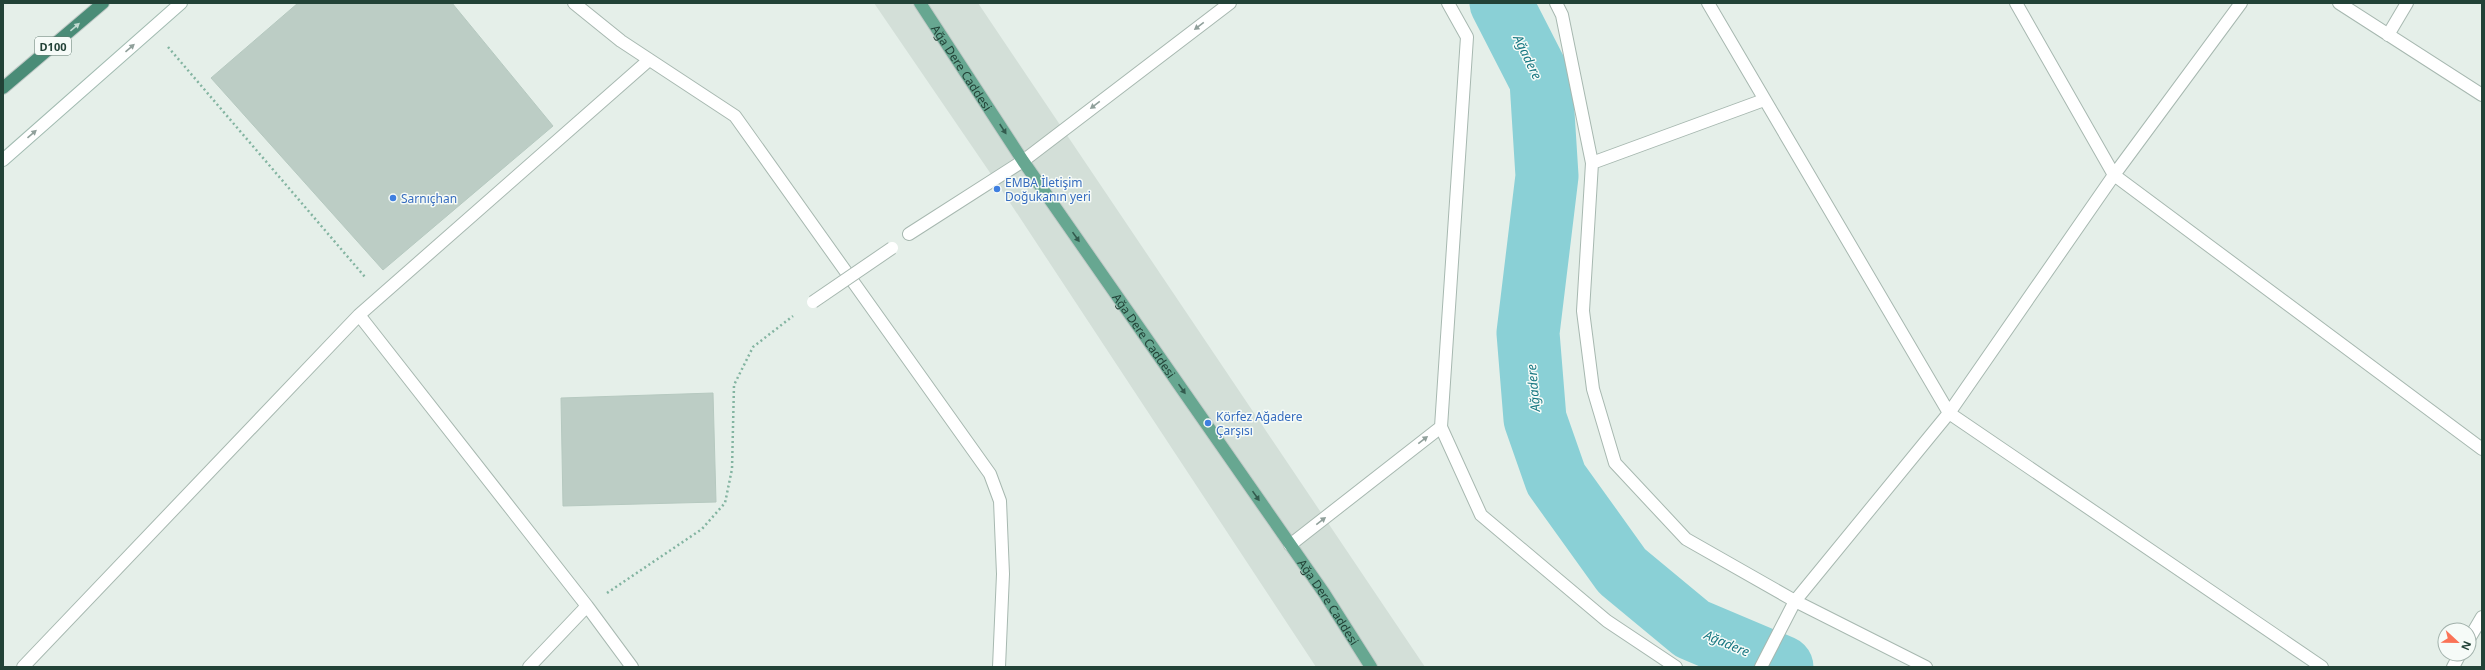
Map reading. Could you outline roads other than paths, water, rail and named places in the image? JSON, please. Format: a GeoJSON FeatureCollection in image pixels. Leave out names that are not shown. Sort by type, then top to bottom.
{"type":"FeatureCollection","features":[{"type":"Feature","properties":{"kind":"highway","name":"D100"},"geometry":{"type":"LineString","coordinates":[[3,88],[103,3]]}},
{"type":"Feature","properties":{"kind":"main road","name":"Ağa Dere Caddesi"},"geometry":{"type":"LineString","coordinates":[[920,3],[1023,161],[1290,545],[1371,667]]}},
{"type":"Feature","properties":{"kind":"street"},"geometry":{"type":"LineString","coordinates":[[3,160],[181,3]]}},
{"type":"Feature","properties":{"kind":"street"},"geometry":{"type":"LineString","coordinates":[[574,3],[621,41],[736,116],[990,474],[1000,501],[1003,574],[999,667]]}},
{"type":"Feature","properties":{"kind":"street"},"geometry":{"type":"LineString","coordinates":[[909,234],[1023,161],[1230,3]]}},
{"type":"Feature","properties":{"kind":"street"},"geometry":{"type":"LineString","coordinates":[[1448,3],[1467,37],[1441,427],[1481,515],[1607,621],[1676,667]]}},
{"type":"Feature","properties":{"kind":"street"},"geometry":{"type":"LineString","coordinates":[[1556,3],[1562,15],[1592,163],[1584,311],[1593,389],[1615,463],[1686,539],[1794,603],[1926,667]]}},
{"type":"Feature","properties":{"kind":"street"},"geometry":{"type":"LineString","coordinates":[[1708,3],[1949,413],[2322,667]]}},
{"type":"Feature","properties":{"kind":"street"},"geometry":{"type":"LineString","coordinates":[[2016,3],[2114,175],[2482,449]]}},
{"type":"Feature","properties":{"kind":"street"},"geometry":{"type":"LineString","coordinates":[[1761,667],[1794,603],[1949,413],[2114,175],[2241,3]]}},
{"type":"Feature","properties":{"kind":"street"},"geometry":{"type":"LineString","coordinates":[[2340,3],[2482,95]]}},
{"type":"Feature","properties":{"kind":"street"},"geometry":{"type":"LineString","coordinates":[[2388,35],[2407,3]]}},
{"type":"Feature","properties":{"kind":"street"},"geometry":{"type":"LineString","coordinates":[[23,667],[359,315],[649,60]]}},
{"type":"Feature","properties":{"kind":"street"},"geometry":{"type":"LineString","coordinates":[[1592,163],[1764,100]]}},
{"type":"Feature","properties":{"kind":"street"},"geometry":{"type":"LineString","coordinates":[[813,302],[892,248]]}},
{"type":"Feature","properties":{"kind":"street"},"geometry":{"type":"LineString","coordinates":[[359,315],[587,606],[632,667]]}},
{"type":"Feature","properties":{"kind":"street"},"geometry":{"type":"LineString","coordinates":[[1290,545],[1441,427]]}},
{"type":"Feature","properties":{"kind":"street"},"geometry":{"type":"LineString","coordinates":[[530,667],[587,606]]}},
{"type":"Feature","properties":{"kind":"waterway","name":"Ağadere"},"geometry":{"type":"LineString","coordinates":[[1501,3],[1541,81],[1547,176],[1528,333],[1535,419],[1556,479],[1622,571],[1692,629],[1782,667]]}},
{"type":"Feature","properties":{"kind":"place","name":"EMBA İletişim Doğukanın yeri"},"geometry":{"type":"Point","coordinates":[997,189]}},
{"type":"Feature","properties":{"kind":"place","name":"Sarnıçhan"},"geometry":{"type":"Point","coordinates":[393,198]}},
{"type":"Feature","properties":{"kind":"place","name":"Körfez Ağadere Çarşısı"},"geometry":{"type":"Point","coordinates":[1208,423]}}]}
